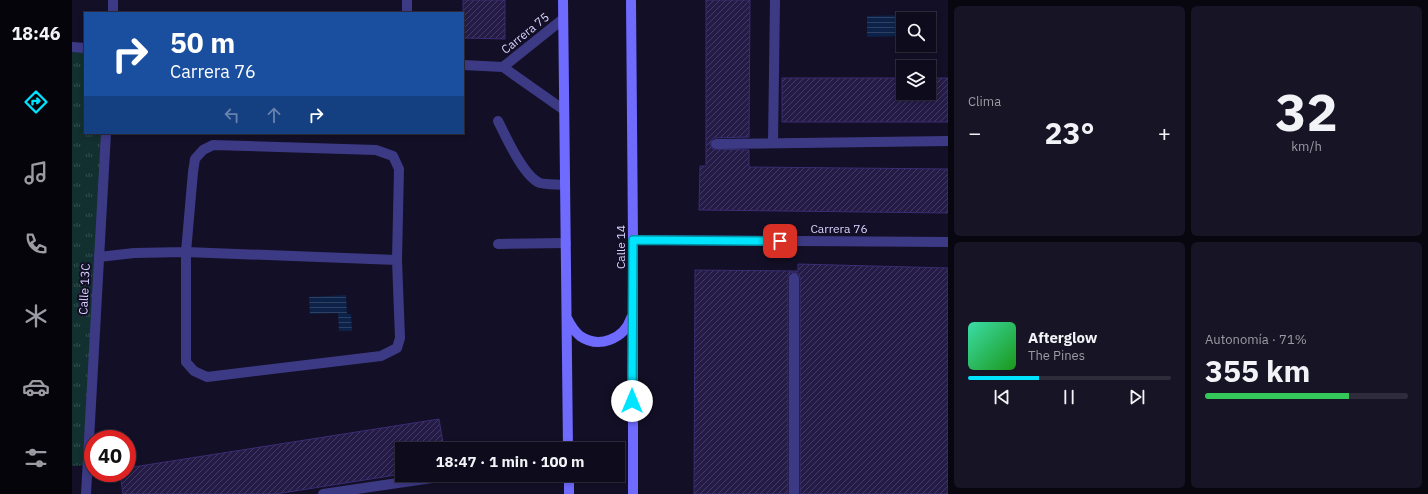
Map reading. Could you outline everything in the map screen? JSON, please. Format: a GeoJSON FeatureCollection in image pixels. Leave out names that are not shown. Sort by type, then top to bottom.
{"type":"FeatureCollection","features":[{"type":"Feature","properties":{"kind":"street"},"geometry":{"type":"LineString","coordinates":[[113,12],[114,0]]}},
{"type":"Feature","properties":{"kind":"street"},"geometry":{"type":"LineString","coordinates":[[407,0],[407,12]]}},
{"type":"Feature","properties":{"kind":"street"},"geometry":{"type":"LineString","coordinates":[[563,0],[568,442]]}},
{"type":"Feature","properties":{"kind":"street","name":"Calle 14"},"geometry":{"type":"LineString","coordinates":[[631,0],[633,494]]}},
{"type":"Feature","properties":{"kind":"street"},"geometry":{"type":"LineString","coordinates":[[773,143],[775,0]]}},
{"type":"Feature","properties":{"kind":"street","name":"Carrera 75"},"geometry":{"type":"LineString","coordinates":[[503,67],[563,19]]}},
{"type":"Feature","properties":{"kind":"street"},"geometry":{"type":"LineString","coordinates":[[72,47],[84,48]]}},
{"type":"Feature","properties":{"kind":"street","name":"Carrera 75"},"geometry":{"type":"LineString","coordinates":[[464,65],[503,67],[564,110]]}},
{"type":"Feature","properties":{"kind":"street"},"geometry":{"type":"LineString","coordinates":[[498,121],[513,151],[530,176],[540,183],[565,185]]}},
{"type":"Feature","properties":{"kind":"street","name":"Calle 13C"},"geometry":{"type":"LineString","coordinates":[[86,494],[106,134]]}},
{"type":"Feature","properties":{"kind":"street"},"geometry":{"type":"LineString","coordinates":[[716,144],[948,142]]}},
{"type":"Feature","properties":{"kind":"street"},"geometry":{"type":"LineString","coordinates":[[213,145],[376,150],[393,156],[399,170],[397,260],[400,338],[397,348],[382,356],[207,376],[194,371],[186,362],[186,252],[193,172],[196,159],[203,150],[213,145]]}},
{"type":"Feature","properties":{"kind":"street","name":"Carrera 76"},"geometry":{"type":"LineString","coordinates":[[633,240],[948,242]]}},
{"type":"Feature","properties":{"kind":"street"},"geometry":{"type":"LineString","coordinates":[[498,244],[566,243]]}},
{"type":"Feature","properties":{"kind":"street"},"geometry":{"type":"LineString","coordinates":[[99,257],[134,253],[186,252],[397,260]]}},
{"type":"Feature","properties":{"kind":"street"},"geometry":{"type":"LineString","coordinates":[[794,278],[794,494]]}},
{"type":"Feature","properties":{"kind":"street"},"geometry":{"type":"LineString","coordinates":[[567,308],[568,318],[572,327],[579,335],[589,340],[599,342],[610,341],[619,336],[629,324],[632,308]]}},
{"type":"Feature","properties":{"kind":"street"},"geometry":{"type":"LineString","coordinates":[[323,494],[405,482]]}},
{"type":"Feature","properties":{"kind":"street"},"geometry":{"type":"LineString","coordinates":[[568,482],[569,494]]}},
{"type":"Feature","properties":{"kind":"green space"},"geometry":{"type":"Polygon","coordinates":[[[72,47],[84,48],[84,134],[106,134],[90,430],[84,430],[84,465],[72,466],[72,47]]]}},
{"type":"Feature","properties":{"kind":"water"},"geometry":{"type":"Polygon","coordinates":[[[896,15],[896,36],[867,37],[867,16],[896,15]]]}},
{"type":"Feature","properties":{"kind":"water"},"geometry":{"type":"Polygon","coordinates":[[[346,295],[347,314],[351,314],[352,331],[339,331],[338,313],[310,314],[309,297],[346,295]]]}},
{"type":"Feature","properties":{"kind":"building"},"geometry":{"type":"Polygon","coordinates":[[[463,0],[505,0],[505,39],[464,38],[463,0]]]}},
{"type":"Feature","properties":{"kind":"building"},"geometry":{"type":"Polygon","coordinates":[[[706,0],[750,0],[749,137],[713,138],[710,144],[713,149],[749,150],[749,167],[948,169],[948,213],[699,210],[700,166],[706,166],[706,0]]]}},
{"type":"Feature","properties":{"kind":"building"},"geometry":{"type":"Polygon","coordinates":[[[782,78],[896,78],[896,100],[936,100],[936,78],[948,78],[948,122],[782,122],[782,78]]]}},
{"type":"Feature","properties":{"kind":"building"},"geometry":{"type":"Polygon","coordinates":[[[798,264],[948,268],[948,494],[800,494],[800,278],[799,274],[794,272],[790,273],[788,278],[788,494],[694,494],[695,270],[798,271],[798,264]]]}},
{"type":"Feature","properties":{"kind":"building"},"geometry":{"type":"Polygon","coordinates":[[[439,419],[443,442],[395,442],[395,475],[276,494],[123,494],[121,482],[136,482],[136,467],[439,419]]]}},
{"type":"Feature","properties":{"kind":"route"},"geometry":{"type":"LineString","coordinates":[[632,401],[633,240],[780,241]]}}]}
